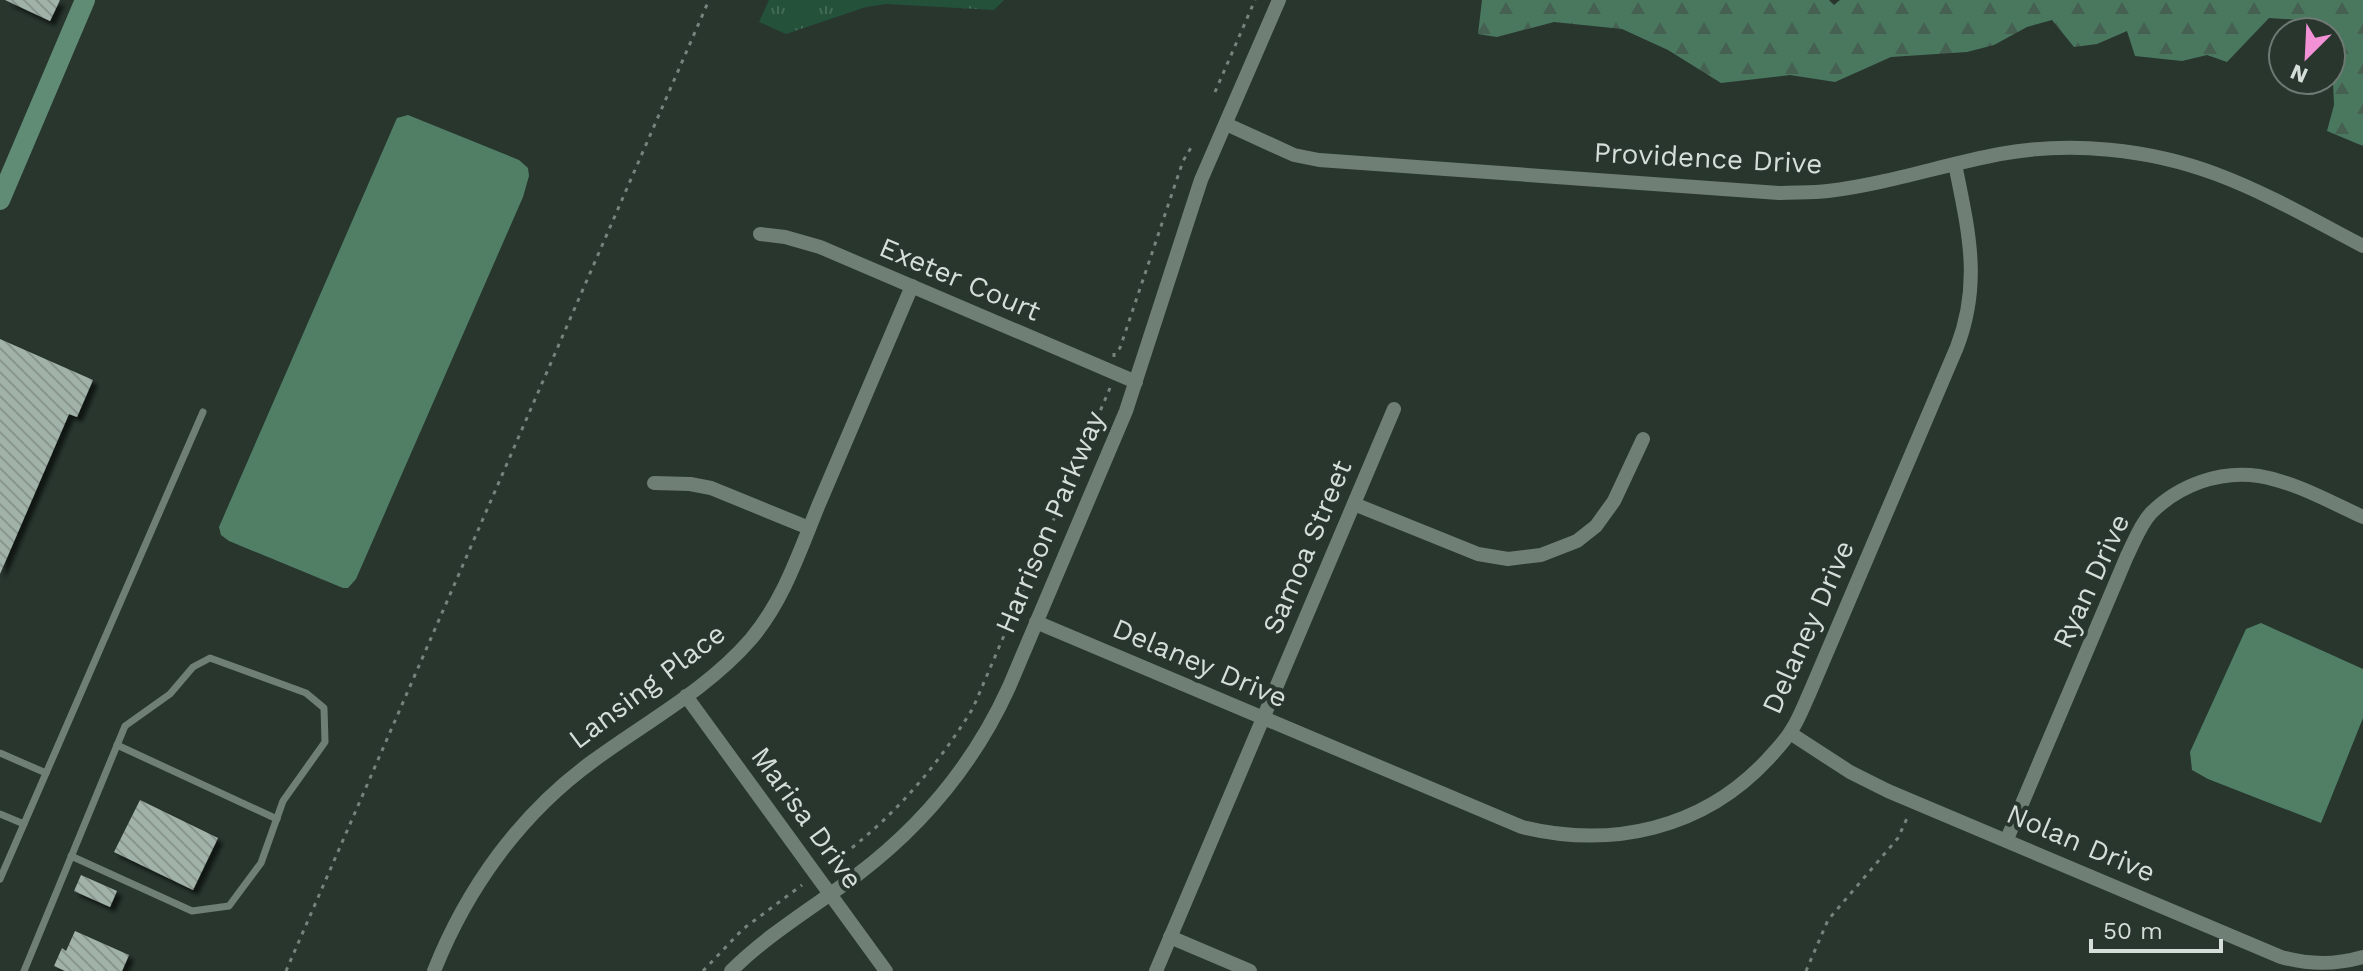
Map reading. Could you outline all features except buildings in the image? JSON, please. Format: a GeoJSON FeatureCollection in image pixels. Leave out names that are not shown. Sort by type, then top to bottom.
{"type":"FeatureCollection","features":[{"type":"Feature","properties":{"kind":"street"},"geometry":{"type":"LineString","coordinates":[[0,200],[85,0]]}},
{"type":"Feature","properties":{"kind":"street","name":"Harrison Parkway"},"geometry":{"type":"LineString","coordinates":[[731,971],[751,951],[891,847],[947,789],[991,723],[1116,436],[1201,180],[1279,0]]}},
{"type":"Feature","properties":{"kind":"street","name":"Providence Drive"},"geometry":{"type":"LineString","coordinates":[[1226,124],[1294,155],[1319,160],[1768,192],[1846,188],[2003,154],[2063,148],[2093,149],[2163,158],[2216,174],[2363,246]]}},
{"type":"Feature","properties":{"kind":"street","name":"Delaney Drive"},"geometry":{"type":"LineString","coordinates":[[1036,622],[1502,820],[1543,832],[1587,837],[1634,833],[1694,813],[1750,778],[1790,733],[1964,330],[1972,260],[1955,164]]}},
{"type":"Feature","properties":{"kind":"street","name":"Exeter Court"},"geometry":{"type":"LineString","coordinates":[[760,234],[804,241],[1136,382]]}},
{"type":"Feature","properties":{"kind":"street","name":"Lansing Place"},"geometry":{"type":"LineString","coordinates":[[434,971],[472,892],[500,851],[539,807],[592,761],[726,665],[763,623],[789,577],[912,286]]}},
{"type":"Feature","properties":{"kind":"street","name":"Samoa Street"},"geometry":{"type":"LineString","coordinates":[[1156,971],[1394,409]]}},
{"type":"Feature","properties":{"kind":"street"},"geometry":{"type":"LineString","coordinates":[[1354,504],[1478,554],[1508,559],[1541,555],[1577,541],[1596,526],[1614,501],[1643,439]]}},
{"type":"Feature","properties":{"kind":"street","name":"Ryan Drive"},"geometry":{"type":"LineString","coordinates":[[2007,839],[2127,556],[2150,514],[2198,482],[2241,475],[2284,483],[2363,517]]}},
{"type":"Feature","properties":{"kind":"street"},"geometry":{"type":"LineString","coordinates":[[654,483],[711,488],[809,528]]}},
{"type":"Feature","properties":{"kind":"street","name":"Marisa Drive"},"geometry":{"type":"LineString","coordinates":[[686,696],[886,971]]}},
{"type":"Feature","properties":{"kind":"street","name":"Nolan Drive"},"geometry":{"type":"LineString","coordinates":[[1790,733],[1850,772],[2281,957],[2318,964],[2363,957]]}},
{"type":"Feature","properties":{"kind":"street"},"geometry":{"type":"LineString","coordinates":[[1170,937],[1250,971]]}},
{"type":"Feature","properties":{"kind":"lane"},"geometry":{"type":"LineString","coordinates":[[0,879],[203,412]]}},
{"type":"Feature","properties":{"kind":"lane"},"geometry":{"type":"LineString","coordinates":[[24,971],[71,856],[125,726],[170,694],[193,667],[210,658],[306,693],[324,708],[325,742],[283,801],[261,863],[229,906],[192,911],[71,856]]}},
{"type":"Feature","properties":{"kind":"lane"},"geometry":{"type":"LineString","coordinates":[[117,745],[277,819]]}},
{"type":"Feature","properties":{"kind":"lane"},"geometry":{"type":"LineString","coordinates":[[0,753],[46,773]]}},
{"type":"Feature","properties":{"kind":"lane"},"geometry":{"type":"LineString","coordinates":[[0,814],[24,824]]}},
{"type":"Feature","properties":{"kind":"path"},"geometry":{"type":"LineString","coordinates":[[286,971],[709,0]]}},
{"type":"Feature","properties":{"kind":"path"},"geometry":{"type":"LineString","coordinates":[[1215,92],[1255,0]]}},
{"type":"Feature","properties":{"kind":"path"},"geometry":{"type":"LineString","coordinates":[[703,971],[743,929],[863,841],[912,793],[973,708],[1109,390],[1114,353],[1120,348],[1183,161],[1192,146]]}},
{"type":"Feature","properties":{"kind":"path"},"geometry":{"type":"LineString","coordinates":[[1806,971],[1828,920],[1898,838],[1914,801]]}},
{"type":"Feature","properties":{"kind":"green space"},"geometry":{"type":"Polygon","coordinates":[[[769,0],[1004,0],[994,10],[886,4],[866,7],[786,34],[759,22],[769,0]]]}},
{"type":"Feature","properties":{"kind":"green space"},"geometry":{"type":"Polygon","coordinates":[[[1482,0],[1829,0],[1834,5],[1840,0],[2363,0],[2363,146],[2327,131],[2334,96],[2347,96],[2347,16],[2267,16],[2267,20],[2227,62],[2207,55],[2182,61],[2135,56],[2127,31],[2097,44],[2074,47],[2052,20],[2027,27],[1994,45],[1967,52],[1891,57],[1835,82],[1790,75],[1721,83],[1668,50],[1622,29],[1554,22],[1497,37],[1478,34],[1482,0]]]}},
{"type":"Feature","properties":{"kind":"shaded area"},"geometry":{"type":"Polygon","coordinates":[[[408,115],[519,160],[528,168],[529,176],[523,197],[356,579],[348,588],[343,588],[229,541],[221,535],[219,527],[397,118],[408,115]]]}},
{"type":"Feature","properties":{"kind":"shaded area"},"geometry":{"type":"Polygon","coordinates":[[[2261,623],[2363,669],[2363,718],[2321,823],[2192,770],[2190,752],[2246,629],[2261,623]]]}}]}
